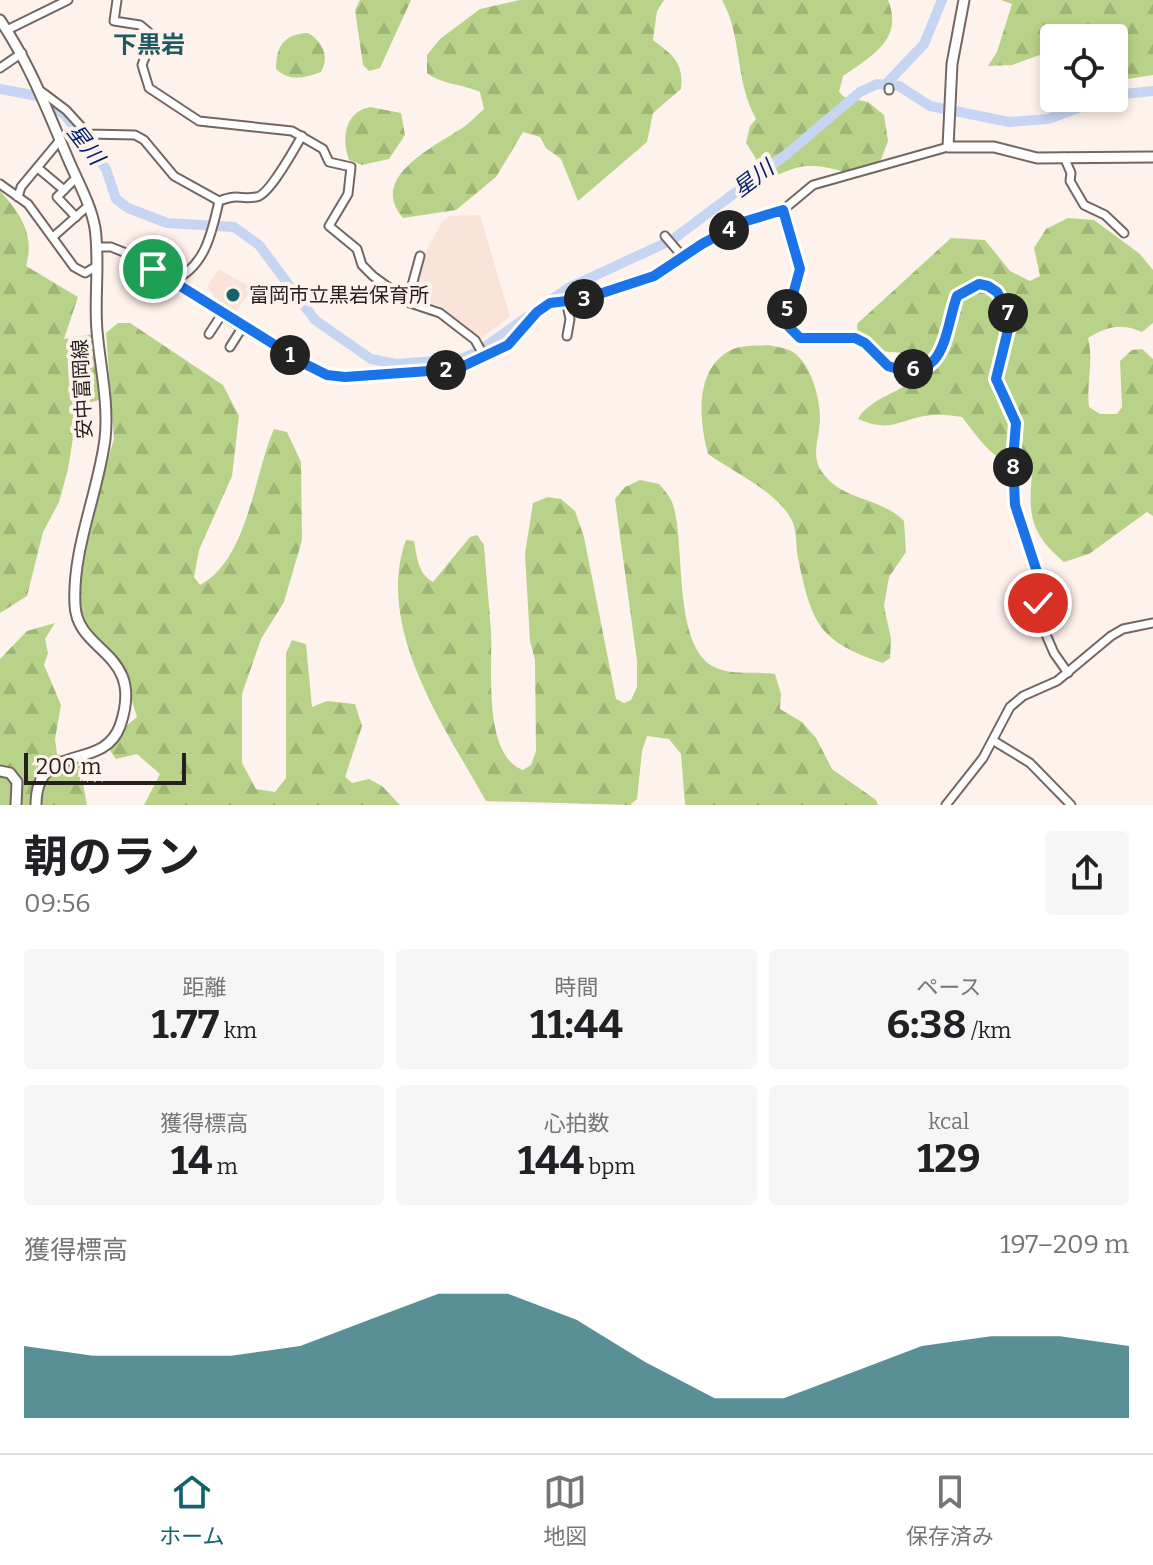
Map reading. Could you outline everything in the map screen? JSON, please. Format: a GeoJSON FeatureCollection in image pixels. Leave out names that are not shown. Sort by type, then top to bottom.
{"type":"FeatureCollection","features":[{"type":"Feature","properties":{"kind":"main road"},"geometry":{"type":"LineString","coordinates":[[964,0],[948,112],[948,147],[978,145],[1028,157],[1115,160],[1153,157]]}},
{"type":"Feature","properties":{"kind":"main road","name":"安中富岡線"},"geometry":{"type":"LineString","coordinates":[[0,20],[22,53],[42,93],[88,206],[97,247],[96,318],[106,435],[86,520],[75,608],[82,628],[112,655],[125,681],[120,726],[108,744],[49,767],[38,783],[36,805]]}},
{"type":"Feature","properties":{"kind":"main road"},"geometry":{"type":"LineString","coordinates":[[0,771],[10,773],[17,782],[16,805]]}},
{"type":"Feature","properties":{"kind":"street"},"geometry":{"type":"LineString","coordinates":[[7,30],[68,0]]}},
{"type":"Feature","properties":{"kind":"street"},"geometry":{"type":"LineString","coordinates":[[116,0],[114,21],[140,25],[153,36],[142,65],[149,88],[199,121],[292,131],[323,149],[329,162],[352,170],[348,194],[329,226],[357,249],[362,265],[373,276],[408,300],[440,313],[478,345],[484,355]]}},
{"type":"Feature","properties":{"kind":"street"},"geometry":{"type":"LineString","coordinates":[[0,67],[22,53]]}},
{"type":"Feature","properties":{"kind":"street"},"geometry":{"type":"LineString","coordinates":[[42,93],[66,110],[88,134],[135,135],[144,140],[170,173],[219,201]]}},
{"type":"Feature","properties":{"kind":"street"},"geometry":{"type":"LineString","coordinates":[[219,201],[232,194],[254,198],[265,194],[302,136]]}},
{"type":"Feature","properties":{"kind":"street"},"geometry":{"type":"LineString","coordinates":[[18,197],[21,187],[60,140]]}},
{"type":"Feature","properties":{"kind":"street"},"geometry":{"type":"LineString","coordinates":[[97,247],[124,252],[242,328],[327,375],[345,377],[457,369],[515,339],[537,312],[550,303],[584,299],[654,276],[743,222],[783,210],[813,185],[948,147]]}},
{"type":"Feature","properties":{"kind":"street"},"geometry":{"type":"LineString","coordinates":[[1064,157],[1071,173],[1070,181],[1075,184],[1084,205],[1105,215],[1124,233]]}},
{"type":"Feature","properties":{"kind":"street"},"geometry":{"type":"LineString","coordinates":[[39,169],[64,190]]}},
{"type":"Feature","properties":{"kind":"street"},"geometry":{"type":"LineString","coordinates":[[76,178],[57,197],[76,217]]}},
{"type":"Feature","properties":{"kind":"street"},"geometry":{"type":"LineString","coordinates":[[0,184],[28,204],[74,267],[85,273],[97,266]]}},
{"type":"Feature","properties":{"kind":"street"},"geometry":{"type":"LineString","coordinates":[[171,281],[185,276],[213,232],[219,201]]}},
{"type":"Feature","properties":{"kind":"street"},"geometry":{"type":"LineString","coordinates":[[53,237],[88,206]]}},
{"type":"Feature","properties":{"kind":"street"},"geometry":{"type":"LineString","coordinates":[[783,210],[800,269],[785,323],[800,338],[855,338],[865,343],[888,366],[911,369],[935,361],[942,353],[955,302],[964,290],[979,284],[988,286],[1002,299],[1009,318],[996,379],[1016,423],[1013,481],[1018,522],[1037,572],[1041,623],[1054,653],[1068,673]]}},
{"type":"Feature","properties":{"kind":"street"},"geometry":{"type":"LineString","coordinates":[[665,236],[683,257]]}},
{"type":"Feature","properties":{"kind":"street"},"geometry":{"type":"LineString","coordinates":[[408,300],[420,256]]}},
{"type":"Feature","properties":{"kind":"street"},"geometry":{"type":"LineString","coordinates":[[208,305],[214,296]]}},
{"type":"Feature","properties":{"kind":"street"},"geometry":{"type":"LineString","coordinates":[[566,300],[570,319],[567,336]]}},
{"type":"Feature","properties":{"kind":"street"},"geometry":{"type":"LineString","coordinates":[[209,334],[222,314]]}},
{"type":"Feature","properties":{"kind":"street"},"geometry":{"type":"LineString","coordinates":[[230,347],[242,328]]}},
{"type":"Feature","properties":{"kind":"street"},"geometry":{"type":"LineString","coordinates":[[946,805],[994,741],[1010,707],[1068,673],[1111,636],[1123,629],[1153,623]]}},
{"type":"Feature","properties":{"kind":"street"},"geometry":{"type":"LineString","coordinates":[[994,741],[1030,763],[1071,805]]}},
{"type":"Feature","properties":{"kind":"shaded area"},"geometry":{"type":"Polygon","coordinates":[[[480,215],[510,317],[482,337],[447,316],[444,307],[416,298],[421,261],[442,222],[450,216],[480,215]]]}},
{"type":"Feature","properties":{"kind":"shaded area"},"geometry":{"type":"Polygon","coordinates":[[[219,269],[252,288],[236,312],[226,306],[222,311],[211,304],[215,297],[207,287],[219,269]]]}},
{"type":"Feature","properties":{"kind":"green space"},"geometry":{"type":"Polygon","coordinates":[[[360,0],[411,0],[380,68],[369,71],[363,65],[355,10],[360,0]]]}},
{"type":"Feature","properties":{"kind":"green space"},"geometry":{"type":"Polygon","coordinates":[[[520,0],[664,0],[657,11],[653,40],[676,60],[681,72],[681,89],[653,113],[647,142],[578,201],[561,159],[546,148],[540,137],[523,132],[496,177],[456,210],[403,218],[394,203],[393,190],[398,177],[420,155],[462,128],[484,109],[480,92],[427,73],[427,55],[440,39],[480,9],[520,0]]]}},
{"type":"Feature","properties":{"kind":"green space"},"geometry":{"type":"Polygon","coordinates":[[[722,0],[888,0],[892,26],[888,36],[874,53],[843,76],[839,92],[844,97],[868,102],[884,115],[888,141],[879,165],[859,172],[805,166],[777,175],[760,165],[746,143],[750,126],[756,119],[744,88],[733,29],[722,0]]]}},
{"type":"Feature","properties":{"kind":"green space"},"geometry":{"type":"Polygon","coordinates":[[[1001,0],[1153,0],[1153,75],[1128,79],[1128,24],[1040,24],[1040,55],[1012,65],[988,66],[997,52],[1012,4],[1001,0]]]}},
{"type":"Feature","properties":{"kind":"green space"},"geometry":{"type":"Polygon","coordinates":[[[308,33],[317,40],[325,55],[321,72],[297,78],[281,73],[276,69],[276,61],[283,43],[293,36],[308,33]]]}},
{"type":"Feature","properties":{"kind":"green space"},"geometry":{"type":"Polygon","coordinates":[[[370,107],[401,113],[405,135],[389,159],[362,165],[349,160],[345,143],[347,127],[355,114],[370,107]]]}},
{"type":"Feature","properties":{"kind":"green space"},"geometry":{"type":"Polygon","coordinates":[[[0,191],[24,226],[29,244],[26,266],[78,297],[64,339],[93,334],[99,400],[73,407],[73,438],[68,469],[59,502],[43,532],[27,596],[0,613],[0,191]]]}},
{"type":"Feature","properties":{"kind":"green space"},"geometry":{"type":"Polygon","coordinates":[[[1068,218],[1094,220],[1140,254],[1153,270],[1153,323],[1142,332],[1115,327],[1088,338],[1088,389],[1089,407],[1100,414],[1117,414],[1122,407],[1120,361],[1132,350],[1142,349],[1153,359],[1153,516],[1147,512],[1089,554],[1064,562],[1038,533],[1034,523],[1032,474],[1000,459],[962,417],[924,416],[890,425],[858,419],[870,406],[920,376],[917,361],[906,353],[863,350],[858,341],[857,324],[951,238],[985,240],[1010,271],[1030,281],[1040,276],[1034,248],[1046,229],[1068,218]]]}},
{"type":"Feature","properties":{"kind":"green space"},"geometry":{"type":"Polygon","coordinates":[[[118,323],[130,323],[223,385],[239,416],[232,476],[199,550],[194,577],[200,585],[216,573],[239,537],[274,429],[287,432],[301,462],[302,540],[284,602],[261,639],[242,694],[242,763],[256,789],[275,792],[286,778],[286,653],[292,640],[306,644],[312,707],[327,701],[355,704],[362,726],[345,777],[352,783],[369,779],[382,786],[400,805],[144,805],[160,774],[137,754],[116,759],[109,749],[125,727],[137,717],[122,668],[113,653],[92,635],[81,618],[78,590],[89,522],[114,439],[106,333],[118,323]]]}},
{"type":"Feature","properties":{"kind":"green space"},"geometry":{"type":"Polygon","coordinates":[[[769,345],[793,352],[809,373],[820,410],[816,452],[822,472],[840,489],[884,507],[904,521],[906,552],[889,577],[884,606],[891,639],[890,658],[883,663],[845,647],[822,627],[808,600],[790,517],[764,490],[708,454],[702,396],[711,369],[731,350],[769,345]]]}},
{"type":"Feature","properties":{"kind":"green space"},"geometry":{"type":"Polygon","coordinates":[[[640,480],[659,484],[672,502],[677,523],[686,617],[701,655],[721,670],[775,674],[781,694],[780,709],[802,722],[816,738],[832,769],[876,800],[878,805],[685,805],[681,754],[669,739],[647,736],[642,751],[637,799],[630,805],[486,801],[434,709],[406,642],[399,607],[399,573],[406,540],[414,541],[421,570],[433,582],[470,537],[477,535],[484,545],[495,729],[510,761],[523,770],[531,765],[536,751],[535,660],[530,641],[525,554],[533,503],[548,497],[561,499],[575,511],[584,537],[616,699],[624,703],[631,700],[637,687],[637,661],[615,499],[625,487],[640,480]]]}},
{"type":"Feature","properties":{"kind":"green space"},"geometry":{"type":"Polygon","coordinates":[[[55,623],[45,639],[48,653],[44,665],[61,705],[55,739],[57,754],[79,762],[87,805],[0,805],[0,659],[27,631],[55,623]]]}},
{"type":"Feature","properties":{"kind":"waterway"},"geometry":{"type":"LineString","coordinates":[[888,82],[924,44],[942,0]]}},
{"type":"Feature","properties":{"kind":"waterway","name":"星川"},"geometry":{"type":"LineString","coordinates":[[0,89],[37,96],[64,114],[106,169],[116,199],[128,208],[167,223],[234,227],[259,245],[315,320],[371,359],[396,364],[461,359],[479,351],[568,288],[672,240],[788,153],[860,92],[877,84],[899,86],[930,106],[1009,122],[1048,119],[1067,112]]}},
{"type":"Feature","properties":{"kind":"waterway","name":"星川"},"geometry":{"type":"LineString","coordinates":[[1128,94],[1153,91]]}},
{"type":"Feature","properties":{"kind":"place","name":"富岡市立黒岩保育所"},"geometry":{"type":"Point","coordinates":[233,295]}},
{"type":"Feature","properties":{"kind":"district","name":"下黒岩"},"geometry":{"type":"Point","coordinates":[149,45]}},
{"type":"Feature","properties":{"kind":"route"},"geometry":{"type":"LineString","coordinates":[[153,269],[241,327],[307,365],[327,375],[345,377],[457,369],[508,345],[537,312],[550,303],[584,299],[654,276],[702,244],[743,222],[773,216],[783,210],[800,269],[785,314],[785,323],[800,338],[855,338],[871,348],[881,361],[897,370],[926,365],[942,353],[957,296],[979,284],[988,286],[1002,299],[1009,318],[996,379],[1016,423],[1013,460],[1015,505],[1023,538],[1037,572],[1038,603]]}}]}
